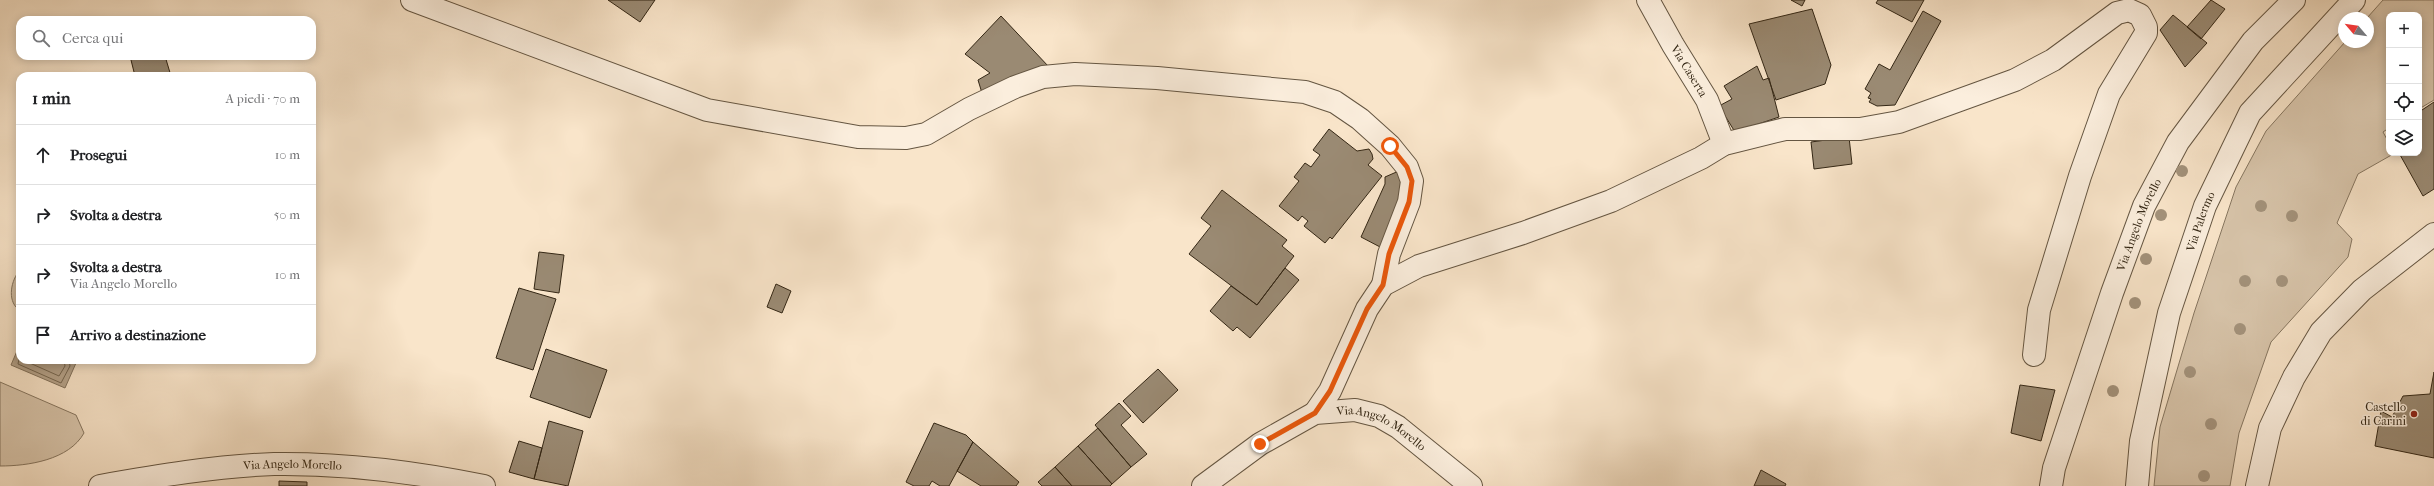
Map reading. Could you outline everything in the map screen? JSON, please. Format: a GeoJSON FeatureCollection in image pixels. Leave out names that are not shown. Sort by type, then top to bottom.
{"type":"FeatureCollection","features":[{"type":"Feature","properties":{"kind":"street"},"geometry":{"type":"LineString","coordinates":[[412,0],[707,110],[858,137],[906,138],[926,134],[969,109],[1015,87],[1043,78],[1075,74],[1157,78],[1306,92],[1335,102],[1360,119],[1390,146],[1407,167],[1412,181],[1409,202],[1389,254],[1383,285],[1367,309],[1330,391],[1315,413]]}},
{"type":"Feature","properties":{"kind":"street","name":"Via Caserta"},"geometry":{"type":"LineString","coordinates":[[1648,0],[1672,45],[1707,100],[1724,144]]}},
{"type":"Feature","properties":{"kind":"street","name":"Via Palermo"},"geometry":{"type":"LineString","coordinates":[[2137,486],[2141,441],[2169,313],[2205,206],[2250,113],[2354,0]]}},
{"type":"Feature","properties":{"kind":"street","name":"Via Angelo Morello"},"geometry":{"type":"LineString","coordinates":[[2051,486],[2054,468],[2112,293],[2144,206],[2178,142],[2253,41],[2291,1]]}},
{"type":"Feature","properties":{"kind":"street"},"geometry":{"type":"LineString","coordinates":[[1383,285],[1419,266],[1523,233],[1611,201],[1701,158],[1724,144],[1786,129],[1860,129],[1899,122],[2015,80],[2053,60],[2118,13],[2129,10],[2140,15],[2146,27],[2146,33],[2109,94],[2080,176],[2039,310],[2034,355]]}},
{"type":"Feature","properties":{"kind":"street"},"geometry":{"type":"LineString","coordinates":[[2257,486],[2270,428],[2294,377],[2322,332],[2362,290],[2434,234]]}},
{"type":"Feature","properties":{"kind":"street","name":"Via Angelo Morello"},"geometry":{"type":"LineString","coordinates":[[1203,486],[1260,444],[1315,413],[1354,410],[1379,416],[1398,428],[1471,486]]}},
{"type":"Feature","properties":{"kind":"street","name":"Via Angelo Morello"},"geometry":{"type":"LineString","coordinates":[[100,486],[175,473],[273,464],[350,466],[435,476],[484,486]]}},
{"type":"Feature","properties":{"kind":"shaded area"},"geometry":{"type":"Polygon","coordinates":[[[2383,0],[2434,0],[2434,100],[2422,107],[2422,12],[2386,12],[2386,130],[2383,132],[2386,138],[2386,156],[2390,156],[2358,174],[2337,223],[2352,239],[2348,257],[2271,342],[2239,433],[2230,486],[2154,486],[2160,427],[2194,313],[2236,187],[2266,131],[2340,48],[2374,48],[2374,12],[2372,12],[2383,0]]]}},
{"type":"Feature","properties":{"kind":"shaded area"},"geometry":{"type":"Polygon","coordinates":[[[16,276],[16,306],[12,301],[11,295],[16,276]]]}},
{"type":"Feature","properties":{"kind":"shaded area"},"geometry":{"type":"Polygon","coordinates":[[[0,382],[76,415],[84,433],[68,450],[47,460],[23,465],[0,466],[0,382]]]}},
{"type":"Feature","properties":{"kind":"water"},"geometry":{"type":"Polygon","coordinates":[[[16,353],[16,364],[76,364],[65,388],[11,365],[16,353]]]}},
{"type":"Feature","properties":{"kind":"building"},"geometry":{"type":"Polygon","coordinates":[[[608,0],[655,0],[640,22],[608,0]]]}},
{"type":"Feature","properties":{"kind":"building"},"geometry":{"type":"Polygon","coordinates":[[[1791,0],[1805,0],[1802,6],[1791,0]]]}},
{"type":"Feature","properties":{"kind":"building"},"geometry":{"type":"Polygon","coordinates":[[[1878,0],[1924,0],[1912,22],[1876,3],[1878,0]]]}},
{"type":"Feature","properties":{"kind":"building"},"geometry":{"type":"Polygon","coordinates":[[[2211,0],[2225,9],[2201,39],[2187,27],[2211,0]]]}},
{"type":"Feature","properties":{"kind":"building"},"geometry":{"type":"Polygon","coordinates":[[[1812,9],[1831,65],[1825,84],[1776,100],[1749,24],[1812,9]]]}},
{"type":"Feature","properties":{"kind":"building"},"geometry":{"type":"Polygon","coordinates":[[[1923,11],[1941,21],[1895,105],[1877,106],[1869,102],[1871,99],[1868,98],[1871,93],[1865,89],[1879,64],[1890,70],[1923,11]]]}},
{"type":"Feature","properties":{"kind":"building"},"geometry":{"type":"Polygon","coordinates":[[[2173,15],[2207,43],[2185,67],[2160,30],[2173,15]]]}},
{"type":"Feature","properties":{"kind":"building"},"geometry":{"type":"Polygon","coordinates":[[[1001,16],[1049,67],[982,93],[978,80],[990,73],[965,54],[1001,16]]]}},
{"type":"Feature","properties":{"kind":"building"},"geometry":{"type":"Polygon","coordinates":[[[131,60],[166,60],[170,72],[134,72],[131,60]]]}},
{"type":"Feature","properties":{"kind":"building"},"geometry":{"type":"Polygon","coordinates":[[[1757,66],[1763,80],[1769,78],[1779,117],[1735,132],[1719,106],[1732,99],[1724,86],[1757,66]]]}},
{"type":"Feature","properties":{"kind":"building"},"geometry":{"type":"Polygon","coordinates":[[[2434,102],[2434,189],[2423,196],[2401,156],[2422,156],[2422,110],[2434,102]]]}},
{"type":"Feature","properties":{"kind":"building"},"geometry":{"type":"Polygon","coordinates":[[[1329,129],[1357,151],[1369,149],[1373,159],[1368,165],[1382,176],[1332,239],[1330,237],[1325,243],[1304,226],[1308,221],[1302,216],[1298,221],[1279,206],[1299,181],[1294,177],[1305,163],[1311,167],[1320,155],[1313,150],[1329,129]]]}},
{"type":"Feature","properties":{"kind":"building"},"geometry":{"type":"Polygon","coordinates":[[[1849,137],[1852,164],[1814,169],[1811,142],[1849,137]]]}},
{"type":"Feature","properties":{"kind":"building"},"geometry":{"type":"Polygon","coordinates":[[[1401,170],[1404,189],[1382,248],[1361,237],[1385,184],[1385,177],[1401,170]]]}},
{"type":"Feature","properties":{"kind":"building"},"geometry":{"type":"Polygon","coordinates":[[[1222,190],[1287,240],[1282,246],[1294,256],[1257,305],[1189,254],[1211,226],[1201,218],[1222,190]]]}},
{"type":"Feature","properties":{"kind":"building"},"geometry":{"type":"Polygon","coordinates":[[[539,252],[564,255],[559,293],[534,289],[539,252]]]}},
{"type":"Feature","properties":{"kind":"building"},"geometry":{"type":"Polygon","coordinates":[[[1285,268],[1299,280],[1250,338],[1237,327],[1233,331],[1210,311],[1231,286],[1257,305],[1285,268]]]}},
{"type":"Feature","properties":{"kind":"building"},"geometry":{"type":"Polygon","coordinates":[[[776,284],[791,291],[782,313],[767,307],[776,284]]]}},
{"type":"Feature","properties":{"kind":"building"},"geometry":{"type":"Polygon","coordinates":[[[519,288],[556,299],[533,370],[496,358],[519,288]]]}},
{"type":"Feature","properties":{"kind":"building"},"geometry":{"type":"Polygon","coordinates":[[[546,349],[607,370],[590,418],[530,397],[546,349]]]}},
{"type":"Feature","properties":{"kind":"building"},"geometry":{"type":"Polygon","coordinates":[[[1158,369],[1178,390],[1143,423],[1123,401],[1158,369]]]}},
{"type":"Feature","properties":{"kind":"building","name":"Castello di Carini"},"geometry":{"type":"Polygon","coordinates":[[[2434,372],[2434,458],[2375,446],[2381,411],[2392,417],[2403,396],[2430,394],[2434,372]]]}},
{"type":"Feature","properties":{"kind":"building"},"geometry":{"type":"Polygon","coordinates":[[[2020,385],[2055,390],[2041,441],[2011,433],[2020,385]]]}},
{"type":"Feature","properties":{"kind":"building"},"geometry":{"type":"Polygon","coordinates":[[[1119,403],[1131,416],[1121,425],[1147,454],[1131,467],[1095,425],[1119,403]]]}},
{"type":"Feature","properties":{"kind":"building"},"geometry":{"type":"Polygon","coordinates":[[[549,421],[583,431],[568,486],[534,479],[549,421]]]}},
{"type":"Feature","properties":{"kind":"building"},"geometry":{"type":"Polygon","coordinates":[[[934,423],[966,435],[973,442],[949,486],[940,486],[932,481],[929,486],[914,486],[906,482],[934,423]]]}},
{"type":"Feature","properties":{"kind":"building"},"geometry":{"type":"Polygon","coordinates":[[[1098,428],[1131,467],[1112,484],[1078,446],[1098,428]]]}},
{"type":"Feature","properties":{"kind":"building"},"geometry":{"type":"Polygon","coordinates":[[[519,441],[542,448],[534,479],[509,472],[519,441]]]}},
{"type":"Feature","properties":{"kind":"building"},"geometry":{"type":"Polygon","coordinates":[[[973,442],[1019,482],[1016,486],[981,486],[957,471],[973,442]]]}},
{"type":"Feature","properties":{"kind":"building"},"geometry":{"type":"Polygon","coordinates":[[[1078,446],[1112,484],[1110,486],[1072,486],[1055,467],[1078,446]]]}},
{"type":"Feature","properties":{"kind":"building"},"geometry":{"type":"Polygon","coordinates":[[[1055,467],[1072,486],[1042,486],[1038,482],[1055,467]]]}},
{"type":"Feature","properties":{"kind":"building"},"geometry":{"type":"Polygon","coordinates":[[[1761,470],[1786,484],[1785,486],[1754,486],[1761,470]]]}},
{"type":"Feature","properties":{"kind":"building"},"geometry":{"type":"Polygon","coordinates":[[[279,481],[307,482],[307,486],[279,486],[279,481]]]}},
{"type":"Feature","properties":{"kind":"place","name":"Castello di Carini"},"geometry":{"type":"Point","coordinates":[2414,414]}},
{"type":"Feature","properties":{"kind":"route"},"geometry":{"type":"LineString","coordinates":[[1260,444],[1315,413],[1330,391],[1367,309],[1383,285],[1389,254],[1409,202],[1412,181],[1407,167],[1390,146]]}}]}
